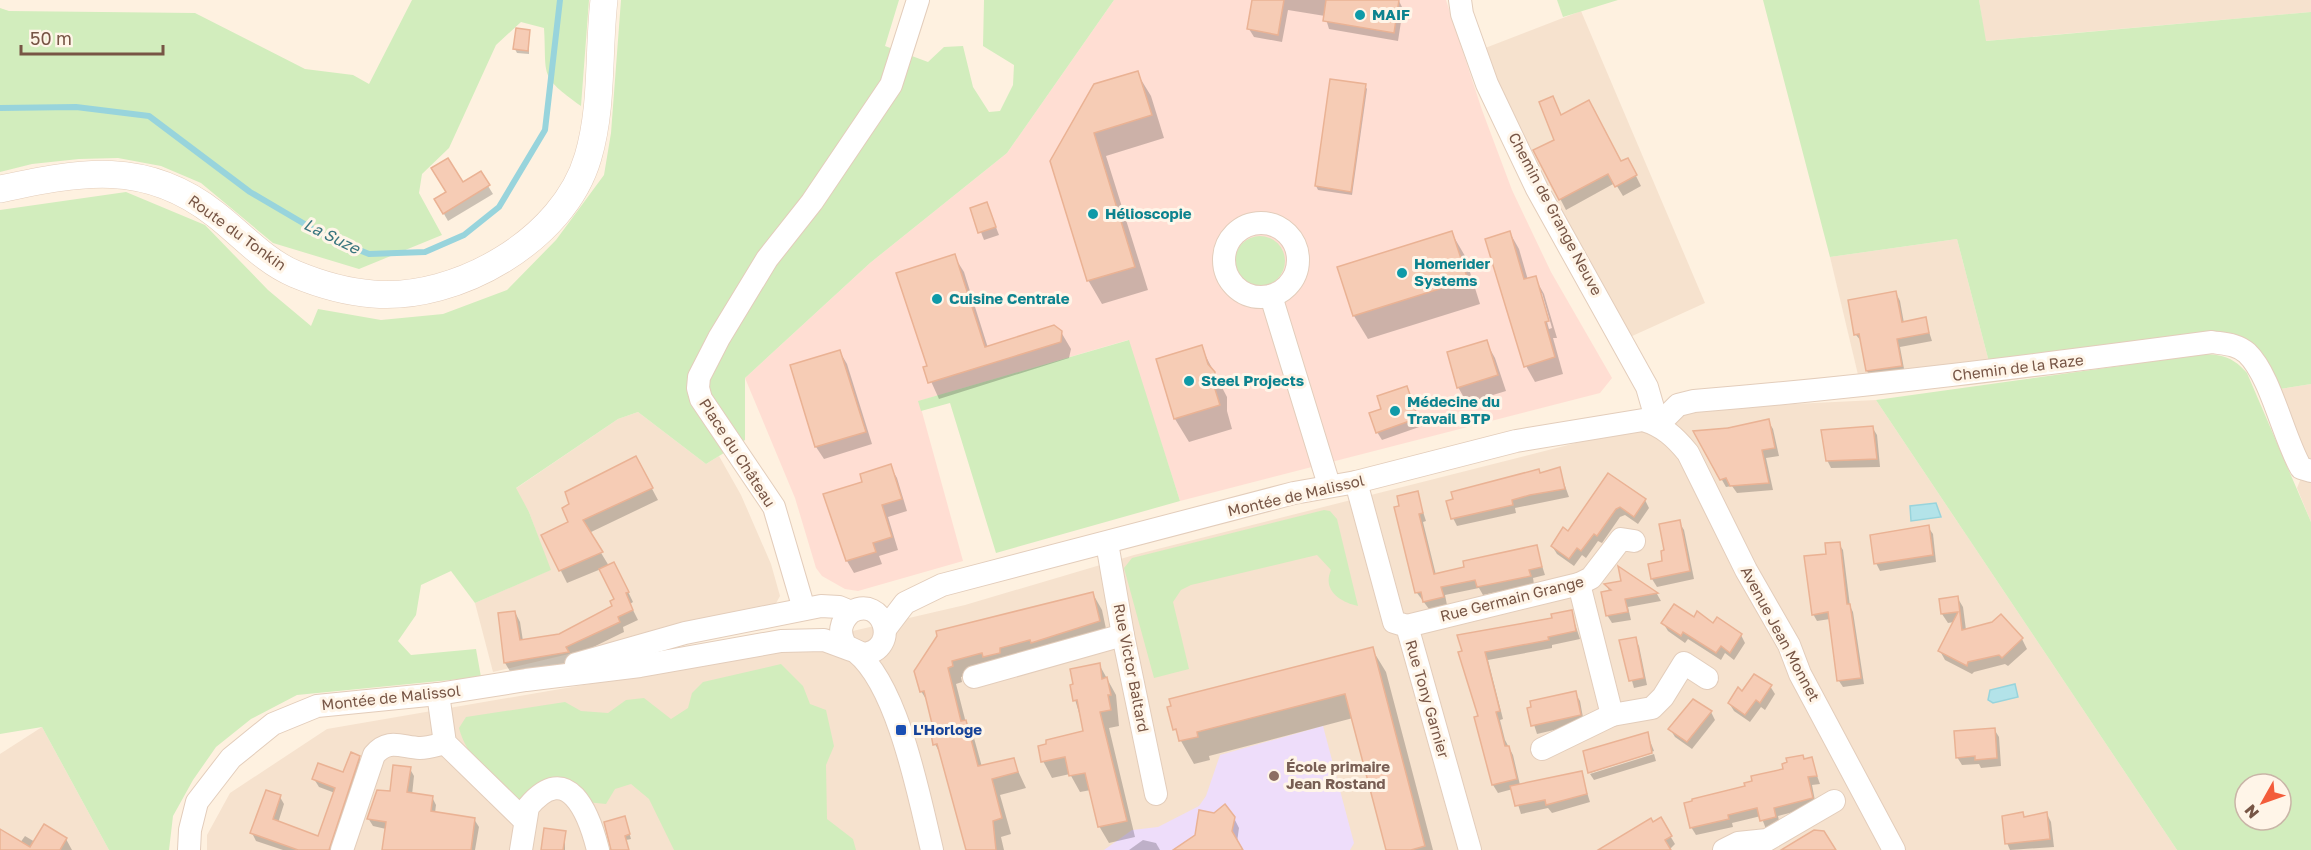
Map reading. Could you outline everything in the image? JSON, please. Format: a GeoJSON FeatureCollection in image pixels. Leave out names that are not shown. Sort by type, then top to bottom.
{"type":"FeatureCollection","features":[{"type":"Feature","properties":{"kind":"street","name":"Place du Château"},"geometry":{"type":"LineString","coordinates":[[804,609],[774,507],[699,394],[698,382],[704,365],[767,259],[812,202],[891,85],[918,0]]}},
{"type":"Feature","properties":{"kind":"street","name":"Chemin de Grange Neuve"},"geometry":{"type":"LineString","coordinates":[[1460,0],[1462,14],[1487,84],[1538,189],[1647,387],[1658,425]]}},
{"type":"Feature","properties":{"kind":"street","name":"Route du Tonkin"},"geometry":{"type":"LineString","coordinates":[[0,189],[67,174],[99,172],[146,179],[176,190],[204,205],[260,252],[293,273],[342,289],[374,294],[404,294],[439,288],[493,265],[534,237],[556,215],[574,185],[589,150],[600,89],[603,9]]}},
{"type":"Feature","properties":{"kind":"street"},"geometry":{"type":"LineString","coordinates":[[1271,296],[1329,485]]}},
{"type":"Feature","properties":{"kind":"street","name":"Chemin de la Raze"},"geometry":{"type":"LineString","coordinates":[[1658,425],[1678,405],[1694,401],[1971,374],[2212,342],[2231,344],[2247,353],[2261,374],[2290,450],[2301,468],[2311,471]]}},
{"type":"Feature","properties":{"kind":"street","name":"Montée de Malissol"},"geometry":{"type":"LineString","coordinates":[[526,680],[644,643],[804,609],[835,606],[859,611],[901,592],[936,586],[1329,485],[1356,482],[1516,441],[1629,421],[1643,420],[1658,425]]}},
{"type":"Feature","properties":{"kind":"street","name":"Avenue Jean Monnet"},"geometry":{"type":"LineString","coordinates":[[1658,425],[1675,437],[1688,453],[1746,570],[1789,645],[1800,674],[1894,850]]}},
{"type":"Feature","properties":{"kind":"street","name":"Rue Tony Garnier"},"geometry":{"type":"LineString","coordinates":[[1356,482],[1395,622],[1407,626],[1470,850]]}},
{"type":"Feature","properties":{"kind":"street","name":"Rue Germain Grange"},"geometry":{"type":"LineString","coordinates":[[1407,626],[1579,584],[1591,578],[1621,539],[1634,541]]}},
{"type":"Feature","properties":{"kind":"street","name":"Rue Victor Baltard"},"geometry":{"type":"LineString","coordinates":[[1107,543],[1123,635],[1156,794]]}},
{"type":"Feature","properties":{"kind":"street"},"geometry":{"type":"LineString","coordinates":[[1579,584],[1612,715]]}},
{"type":"Feature","properties":{"kind":"street","name":"Montée de Malissol"},"geometry":{"type":"LineString","coordinates":[[189,850],[190,830],[197,802],[231,758],[273,724],[317,706],[438,694],[640,666],[781,641],[824,640],[854,651],[873,652],[905,603],[936,586]]}},
{"type":"Feature","properties":{"kind":"street"},"geometry":{"type":"LineString","coordinates":[[901,730],[880,679],[843,641],[841,630],[843,621],[859,611],[879,615],[886,633],[901,730],[932,850]]}},
{"type":"Feature","properties":{"kind":"street"},"geometry":{"type":"LineString","coordinates":[[974,677],[1123,635]]}},
{"type":"Feature","properties":{"kind":"street"},"geometry":{"type":"LineString","coordinates":[[1542,748],[1612,715],[1652,708],[1659,703],[1684,663],[1707,678]]}},
{"type":"Feature","properties":{"kind":"street"},"geometry":{"type":"LineString","coordinates":[[438,694],[445,743],[525,821]]}},
{"type":"Feature","properties":{"kind":"street"},"geometry":{"type":"LineString","coordinates":[[342,850],[374,755],[380,748],[396,743],[424,748],[445,743]]}},
{"type":"Feature","properties":{"kind":"street"},"geometry":{"type":"LineString","coordinates":[[522,850],[528,807],[547,791],[560,788],[572,793],[583,805],[590,819],[598,850]]}},
{"type":"Feature","properties":{"kind":"street"},"geometry":{"type":"LineString","coordinates":[[1724,850],[1738,843],[1770,845],[1834,801]]}},
{"type":"Feature","properties":{"kind":"shaded area"},"geometry":{"type":"Polygon","coordinates":[[[1114,0],[1446,0],[1482,110],[1512,190],[1551,272],[1612,378],[1600,393],[1180,501],[1128,340],[919,401],[963,561],[858,591],[845,589],[822,576],[816,568],[795,498],[745,378],[870,263],[1007,153],[1114,0]]]}},
{"type":"Feature","properties":{"kind":"shaded area"},"geometry":{"type":"Polygon","coordinates":[[[1979,0],[2311,0],[2311,12],[1985,41],[1979,0]]]}},
{"type":"Feature","properties":{"kind":"shaded area"},"geometry":{"type":"Polygon","coordinates":[[[1581,11],[1705,303],[1630,337],[1546,191],[1480,50],[1581,11]]]}},
{"type":"Feature","properties":{"kind":"shaded area"},"geometry":{"type":"Polygon","coordinates":[[[1957,239],[1989,362],[1859,379],[1830,257],[1957,239]]]}},
{"type":"Feature","properties":{"kind":"shaded area"},"geometry":{"type":"Polygon","coordinates":[[[2311,384],[2311,522],[2297,488],[2308,461],[2280,389],[2311,384]]]}},
{"type":"Feature","properties":{"kind":"shaded area"},"geometry":{"type":"Polygon","coordinates":[[[1876,400],[2177,850],[207,850],[207,835],[230,793],[327,729],[723,661],[965,605],[1134,555],[1572,444],[1694,409],[1876,400]]]}},
{"type":"Feature","properties":{"kind":"shaded area"},"geometry":{"type":"Polygon","coordinates":[[[638,412],[706,464],[719,456],[741,495],[771,564],[780,596],[775,605],[493,672],[475,603],[550,570],[529,512],[515,489],[618,419],[638,412]]]}},
{"type":"Feature","properties":{"kind":"shaded area","name":"École primaire Jean Rostand"},"geometry":{"type":"Polygon","coordinates":[[[1323,726],[1354,843],[1350,850],[1104,850],[1132,830],[1158,827],[1199,806],[1206,796],[1220,755],[1323,726]]]}},
{"type":"Feature","properties":{"kind":"shaded area"},"geometry":{"type":"Polygon","coordinates":[[[42,727],[109,850],[0,850],[0,754],[42,727]]]}},
{"type":"Feature","properties":{"kind":"green space"},"geometry":{"type":"Polygon","coordinates":[[[412,0],[589,0],[581,106],[558,88],[547,74],[544,28],[521,22],[496,45],[449,148],[422,174],[419,193],[442,235],[359,269],[273,243],[201,183],[161,166],[118,158],[79,159],[32,164],[0,172],[0,8],[9,11],[195,13],[305,69],[353,75],[369,84],[412,0]]]}},
{"type":"Feature","properties":{"kind":"green space"},"geometry":{"type":"Polygon","coordinates":[[[621,0],[899,0],[885,46],[928,62],[944,47],[963,46],[973,87],[989,112],[1000,111],[1013,85],[1014,65],[983,46],[984,0],[1114,0],[1007,153],[870,263],[745,378],[745,440],[706,464],[638,412],[618,419],[516,488],[529,512],[551,570],[475,603],[451,571],[421,585],[416,615],[398,641],[411,655],[476,649],[481,677],[297,695],[251,719],[216,747],[193,780],[173,816],[169,850],[109,850],[42,727],[0,734],[0,210],[126,192],[205,225],[268,290],[311,326],[318,309],[381,320],[443,314],[507,290],[556,240],[604,175],[611,133],[621,0]]]}},
{"type":"Feature","properties":{"kind":"green space"},"geometry":{"type":"Polygon","coordinates":[[[1557,0],[1618,0],[1563,17],[1557,0]]]}},
{"type":"Feature","properties":{"kind":"green space"},"geometry":{"type":"Polygon","coordinates":[[[1763,0],[1979,0],[1986,41],[2311,12],[2311,384],[2280,389],[2249,344],[2231,333],[2207,332],[1989,362],[1957,239],[1830,257],[1763,0]]]}},
{"type":"Feature","properties":{"kind":"green space"},"geometry":{"type":"Polygon","coordinates":[[[1260,236],[1269,238],[1280,247],[1285,261],[1283,270],[1274,281],[1260,286],[1251,284],[1240,275],[1235,261],[1237,252],[1246,241],[1260,236]]]}},
{"type":"Feature","properties":{"kind":"green space"},"geometry":{"type":"Polygon","coordinates":[[[1129,340],[1180,501],[996,553],[950,403],[921,411],[918,401],[1129,340]]]}},
{"type":"Feature","properties":{"kind":"green space"},"geometry":{"type":"Polygon","coordinates":[[[2205,354],[2228,358],[2247,373],[2311,522],[2311,850],[2177,850],[1876,400],[2205,354]]]}},
{"type":"Feature","properties":{"kind":"green space"},"geometry":{"type":"Polygon","coordinates":[[[1324,510],[1330,511],[1337,519],[1358,606],[1345,602],[1334,594],[1329,584],[1331,570],[1317,555],[1191,585],[1181,590],[1173,602],[1189,669],[1154,678],[1124,568],[1132,558],[1324,510]]]}},
{"type":"Feature","properties":{"kind":"green space"},"geometry":{"type":"Polygon","coordinates":[[[781,664],[803,686],[810,704],[826,710],[834,746],[826,765],[827,819],[853,839],[856,850],[674,850],[649,799],[631,784],[615,789],[606,804],[586,802],[573,789],[519,805],[475,760],[459,728],[466,717],[565,702],[581,711],[608,713],[626,700],[644,698],[671,719],[688,708],[692,693],[703,682],[781,664]]]}},
{"type":"Feature","properties":{"kind":"water"},"geometry":{"type":"Polygon","coordinates":[[[1936,503],[1941,517],[1911,521],[1910,506],[1936,503]]]}},
{"type":"Feature","properties":{"kind":"water"},"geometry":{"type":"Polygon","coordinates":[[[2015,684],[2018,697],[1993,703],[1988,700],[1990,690],[2015,684]]]}},
{"type":"Feature","properties":{"kind":"building"},"geometry":{"type":"Polygon","coordinates":[[[1252,0],[1284,0],[1278,35],[1247,29],[1252,0]]]}},
{"type":"Feature","properties":{"kind":"building","name":"MAIF"},"geometry":{"type":"Polygon","coordinates":[[[1326,0],[1399,0],[1394,33],[1323,21],[1326,0]]]}},
{"type":"Feature","properties":{"kind":"building"},"geometry":{"type":"Polygon","coordinates":[[[516,28],[530,30],[528,51],[513,49],[516,28]]]}},
{"type":"Feature","properties":{"kind":"building","name":"Hélioscopie"},"geometry":{"type":"Polygon","coordinates":[[[1138,71],[1152,115],[1094,133],[1135,267],[1087,281],[1050,161],[1094,84],[1138,71]]]}},
{"type":"Feature","properties":{"kind":"building"},"geometry":{"type":"Polygon","coordinates":[[[1330,79],[1366,84],[1351,192],[1315,186],[1330,79]]]}},
{"type":"Feature","properties":{"kind":"building"},"geometry":{"type":"Polygon","coordinates":[[[1553,96],[1561,115],[1589,100],[1621,161],[1628,158],[1637,175],[1615,187],[1608,174],[1559,200],[1533,150],[1554,140],[1539,102],[1553,96]]]}},
{"type":"Feature","properties":{"kind":"building"},"geometry":{"type":"Polygon","coordinates":[[[448,158],[463,182],[481,171],[490,185],[443,214],[434,199],[446,192],[431,168],[448,158]]]}},
{"type":"Feature","properties":{"kind":"building"},"geometry":{"type":"Polygon","coordinates":[[[987,202],[996,227],[978,233],[970,208],[987,202]]]}},
{"type":"Feature","properties":{"kind":"building","name":"Homerider Systems"},"geometry":{"type":"Polygon","coordinates":[[[1452,231],[1468,280],[1353,316],[1337,267],[1452,231]]]}},
{"type":"Feature","properties":{"kind":"building"},"geometry":{"type":"Polygon","coordinates":[[[1510,231],[1524,279],[1536,276],[1549,321],[1545,322],[1555,357],[1524,367],[1485,239],[1510,231]]]}},
{"type":"Feature","properties":{"kind":"building","name":"Cuisine Centrale"},"geometry":{"type":"Polygon","coordinates":[[[955,254],[985,347],[1054,325],[1062,331],[1061,342],[928,383],[923,367],[927,366],[896,273],[955,254]]]}},
{"type":"Feature","properties":{"kind":"building"},"geometry":{"type":"Polygon","coordinates":[[[1896,291],[1902,322],[1926,317],[1929,333],[1897,339],[1902,366],[1866,371],[1859,334],[1854,335],[1848,300],[1896,291]]]}},
{"type":"Feature","properties":{"kind":"building"},"geometry":{"type":"Polygon","coordinates":[[[1487,340],[1498,375],[1457,388],[1447,352],[1487,340]]]}},
{"type":"Feature","properties":{"kind":"building","name":"Steel Projects"},"geometry":{"type":"Polygon","coordinates":[[[1202,345],[1208,364],[1215,372],[1214,386],[1220,405],[1174,419],[1156,359],[1202,345]]]}},
{"type":"Feature","properties":{"kind":"building"},"geometry":{"type":"Polygon","coordinates":[[[840,350],[866,432],[815,447],[790,365],[840,350]]]}},
{"type":"Feature","properties":{"kind":"building","name":"Médecine du Travail BTP"},"geometry":{"type":"Polygon","coordinates":[[[1407,386],[1418,418],[1376,433],[1369,413],[1381,409],[1377,396],[1407,386]]]}},
{"type":"Feature","properties":{"kind":"building"},"geometry":{"type":"Polygon","coordinates":[[[1769,419],[1775,448],[1762,450],[1769,483],[1730,486],[1726,478],[1720,480],[1693,431],[1728,428],[1769,419]]]}},
{"type":"Feature","properties":{"kind":"building"},"geometry":{"type":"Polygon","coordinates":[[[1873,426],[1877,459],[1826,461],[1821,430],[1873,426]]]}},
{"type":"Feature","properties":{"kind":"building"},"geometry":{"type":"Polygon","coordinates":[[[636,456],[653,488],[583,520],[603,552],[559,571],[541,535],[568,522],[562,508],[569,504],[565,492],[636,456]]]}},
{"type":"Feature","properties":{"kind":"building"},"geometry":{"type":"Polygon","coordinates":[[[891,464],[902,499],[882,505],[892,537],[873,543],[876,552],[846,561],[823,494],[862,482],[860,474],[891,464]]]}},
{"type":"Feature","properties":{"kind":"building"},"geometry":{"type":"Polygon","coordinates":[[[1560,467],[1565,489],[1530,495],[1512,500],[1513,505],[1451,519],[1446,501],[1453,499],[1451,492],[1539,469],[1540,473],[1560,467]]]}},
{"type":"Feature","properties":{"kind":"building"},"geometry":{"type":"Polygon","coordinates":[[[1608,473],[1646,499],[1634,517],[1620,507],[1616,509],[1597,536],[1594,534],[1581,551],[1577,548],[1569,559],[1551,546],[1563,527],[1568,531],[1608,473]]]}},
{"type":"Feature","properties":{"kind":"building"},"geometry":{"type":"Polygon","coordinates":[[[1418,491],[1423,513],[1419,514],[1434,574],[1464,567],[1463,561],[1537,545],[1542,567],[1529,570],[1531,576],[1477,587],[1475,580],[1441,587],[1444,597],[1423,602],[1421,592],[1415,593],[1394,507],[1399,506],[1397,496],[1418,491]]]}},
{"type":"Feature","properties":{"kind":"building"},"geometry":{"type":"Polygon","coordinates":[[[1680,520],[1690,571],[1651,579],[1648,564],[1662,561],[1661,551],[1664,550],[1659,524],[1680,520]]]}},
{"type":"Feature","properties":{"kind":"building"},"geometry":{"type":"Polygon","coordinates":[[[1929,525],[1933,555],[1874,564],[1870,535],[1929,525]]]}},
{"type":"Feature","properties":{"kind":"building"},"geometry":{"type":"Polygon","coordinates":[[[1840,542],[1847,604],[1850,604],[1861,678],[1837,681],[1828,612],[1812,615],[1804,556],[1826,554],[1825,543],[1840,542]]]}},
{"type":"Feature","properties":{"kind":"building"},"geometry":{"type":"Polygon","coordinates":[[[614,562],[629,592],[626,593],[633,610],[618,617],[620,622],[566,647],[569,652],[504,663],[498,613],[515,611],[520,640],[559,634],[612,606],[610,601],[614,599],[599,569],[614,562]]]}},
{"type":"Feature","properties":{"kind":"building"},"geometry":{"type":"Polygon","coordinates":[[[1618,566],[1658,593],[1625,599],[1628,612],[1606,616],[1601,592],[1611,590],[1604,584],[1621,581],[1618,566]]]}},
{"type":"Feature","properties":{"kind":"building"},"geometry":{"type":"Polygon","coordinates":[[[1093,592],[1100,621],[1031,643],[1030,640],[1000,648],[1000,653],[983,657],[982,653],[952,661],[953,666],[948,668],[961,721],[966,720],[978,766],[1014,758],[1018,772],[992,779],[1002,818],[993,821],[996,850],[966,850],[937,744],[933,745],[930,729],[933,728],[924,691],[920,692],[914,671],[937,636],[936,631],[1093,592]]]}},
{"type":"Feature","properties":{"kind":"building"},"geometry":{"type":"Polygon","coordinates":[[[1958,596],[1962,630],[1992,622],[2001,614],[2023,638],[2002,658],[1999,655],[1968,662],[1967,666],[1938,651],[1958,612],[1941,614],[1939,599],[1958,596]]]}},
{"type":"Feature","properties":{"kind":"building"},"geometry":{"type":"Polygon","coordinates":[[[1674,604],[1694,617],[1697,611],[1713,623],[1717,617],[1742,634],[1730,653],[1721,646],[1716,653],[1683,632],[1681,636],[1661,623],[1674,604]]]}},
{"type":"Feature","properties":{"kind":"building"},"geometry":{"type":"Polygon","coordinates":[[[1572,610],[1576,631],[1548,637],[1549,640],[1485,652],[1500,711],[1496,712],[1505,746],[1509,746],[1517,779],[1492,785],[1474,717],[1478,716],[1458,652],[1462,651],[1457,635],[1552,618],[1551,614],[1572,610]]]}},
{"type":"Feature","properties":{"kind":"building"},"geometry":{"type":"Polygon","coordinates":[[[1636,637],[1644,678],[1629,681],[1619,640],[1636,637]]]}},
{"type":"Feature","properties":{"kind":"building"},"geometry":{"type":"Polygon","coordinates":[[[1373,647],[1425,846],[1411,850],[1386,850],[1345,694],[1197,732],[1198,737],[1179,741],[1176,729],[1173,730],[1167,707],[1171,706],[1169,699],[1373,647]]]}},
{"type":"Feature","properties":{"kind":"building"},"geometry":{"type":"Polygon","coordinates":[[[1100,663],[1102,679],[1107,677],[1111,695],[1108,695],[1111,710],[1100,712],[1127,821],[1098,827],[1085,773],[1069,776],[1065,757],[1041,762],[1038,746],[1046,744],[1046,740],[1083,731],[1077,700],[1073,701],[1070,669],[1100,663]]]}},
{"type":"Feature","properties":{"kind":"building"},"geometry":{"type":"Polygon","coordinates":[[[1754,674],[1772,685],[1760,703],[1756,700],[1745,715],[1728,703],[1738,687],[1742,691],[1754,674]]]}},
{"type":"Feature","properties":{"kind":"building"},"geometry":{"type":"Polygon","coordinates":[[[1576,691],[1581,715],[1531,726],[1527,708],[1531,707],[1530,701],[1576,691]]]}},
{"type":"Feature","properties":{"kind":"building"},"geometry":{"type":"Polygon","coordinates":[[[1693,699],[1712,711],[1687,742],[1668,729],[1693,699]]]}},
{"type":"Feature","properties":{"kind":"building"},"geometry":{"type":"Polygon","coordinates":[[[1995,728],[1997,758],[1975,760],[1975,756],[1956,758],[1954,731],[1995,728]]]}},
{"type":"Feature","properties":{"kind":"building"},"geometry":{"type":"Polygon","coordinates":[[[1648,732],[1652,753],[1588,773],[1583,751],[1648,732]]]}},
{"type":"Feature","properties":{"kind":"building"},"geometry":{"type":"Polygon","coordinates":[[[351,752],[360,756],[329,850],[298,850],[250,833],[266,790],[281,795],[273,819],[318,836],[335,788],[312,779],[318,763],[343,772],[351,752]]]}},
{"type":"Feature","properties":{"kind":"building"},"geometry":{"type":"Polygon","coordinates":[[[1803,755],[1804,759],[1812,757],[1817,776],[1808,777],[1813,798],[1774,808],[1776,817],[1760,821],[1757,808],[1728,815],[1729,819],[1690,828],[1684,803],[1745,786],[1744,783],[1752,781],[1751,776],[1783,769],[1782,764],[1787,762],[1786,758],[1803,755]]]}},
{"type":"Feature","properties":{"kind":"building"},"geometry":{"type":"Polygon","coordinates":[[[393,765],[411,767],[407,792],[433,796],[431,811],[475,818],[471,850],[382,850],[386,822],[367,819],[377,790],[390,791],[393,765]]]}},
{"type":"Feature","properties":{"kind":"building"},"geometry":{"type":"Polygon","coordinates":[[[1582,771],[1587,794],[1546,805],[1545,800],[1515,806],[1510,786],[1582,771]]]}},
{"type":"Feature","properties":{"kind":"building"},"geometry":{"type":"Polygon","coordinates":[[[1225,804],[1235,817],[1232,831],[1243,850],[1173,850],[1195,835],[1199,810],[1214,813],[1225,804]]]}},
{"type":"Feature","properties":{"kind":"building"},"geometry":{"type":"Polygon","coordinates":[[[2023,812],[2024,817],[2047,812],[2050,839],[2005,844],[2002,816],[2023,812]]]}},
{"type":"Feature","properties":{"kind":"building"},"geometry":{"type":"Polygon","coordinates":[[[625,816],[630,834],[625,836],[629,850],[611,850],[604,822],[625,816]]]}},
{"type":"Feature","properties":{"kind":"building"},"geometry":{"type":"Polygon","coordinates":[[[1661,817],[1672,836],[1665,840],[1671,850],[1598,850],[1651,818],[1653,822],[1661,817]]]}},
{"type":"Feature","properties":{"kind":"building"},"geometry":{"type":"Polygon","coordinates":[[[44,824],[67,838],[60,850],[0,850],[0,829],[30,847],[44,824]]]}},
{"type":"Feature","properties":{"kind":"building"},"geometry":{"type":"Polygon","coordinates":[[[544,828],[566,831],[563,850],[541,850],[544,828]]]}},
{"type":"Feature","properties":{"kind":"building"},"geometry":{"type":"Polygon","coordinates":[[[1814,830],[1824,831],[1836,850],[1781,850],[1814,830]]]}},
{"type":"Feature","properties":{"kind":"waterway","name":"La Suze"},"geometry":{"type":"LineString","coordinates":[[0,108],[76,107],[149,116],[250,192],[325,236],[369,254],[425,252],[464,235],[499,207],[545,130],[560,0]]}},
{"type":"Feature","properties":{"kind":"place","name":"MAIF"},"geometry":{"type":"Point","coordinates":[1360,15]}},
{"type":"Feature","properties":{"kind":"place","name":"Hélioscopie"},"geometry":{"type":"Point","coordinates":[1093,214]}},
{"type":"Feature","properties":{"kind":"place","name":"Homerider Systems"},"geometry":{"type":"Point","coordinates":[1402,273]}},
{"type":"Feature","properties":{"kind":"place","name":"Cuisine Centrale"},"geometry":{"type":"Point","coordinates":[937,299]}},
{"type":"Feature","properties":{"kind":"place","name":"Steel Projects"},"geometry":{"type":"Point","coordinates":[1189,381]}},
{"type":"Feature","properties":{"kind":"place","name":"Médecine du Travail BTP"},"geometry":{"type":"Point","coordinates":[1395,411]}},
{"type":"Feature","properties":{"kind":"place","name":"L'Horloge"},"geometry":{"type":"Point","coordinates":[901,730]}},
{"type":"Feature","properties":{"kind":"place","name":"École primaire Jean Rostand"},"geometry":{"type":"Point","coordinates":[1274,776]}}]}
